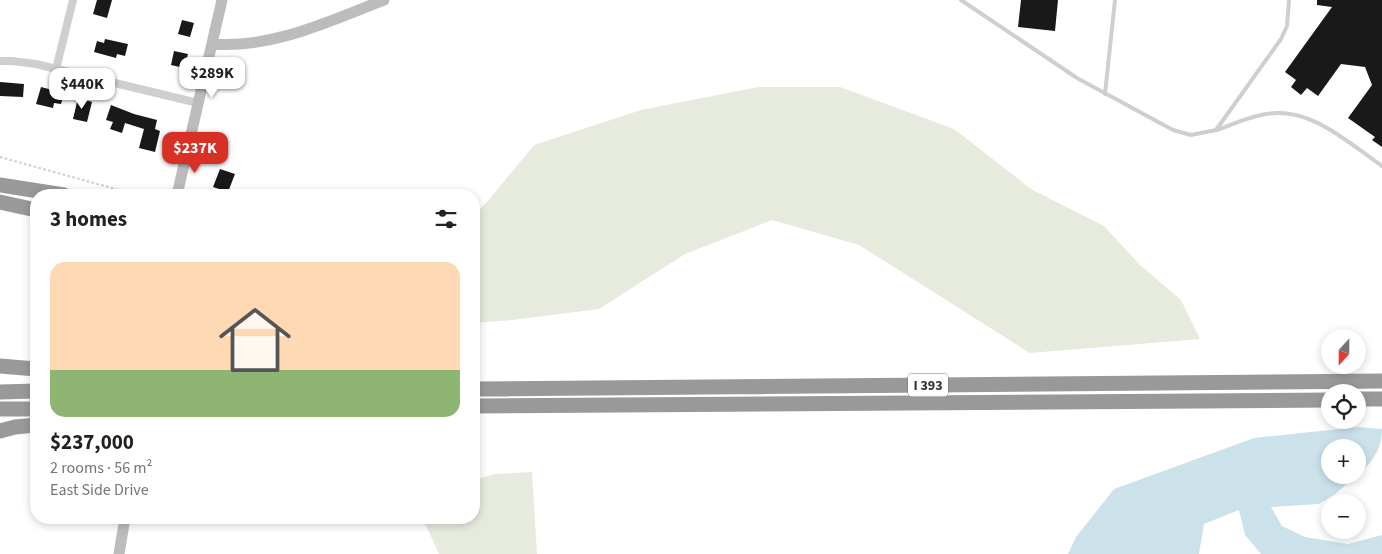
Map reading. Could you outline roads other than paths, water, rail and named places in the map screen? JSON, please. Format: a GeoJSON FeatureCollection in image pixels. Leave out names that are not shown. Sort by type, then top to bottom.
{"type":"FeatureCollection","features":[{"type":"Feature","properties":{"kind":"highway"},"geometry":{"type":"LineString","coordinates":[[0,185],[30,190]]}},
{"type":"Feature","properties":{"kind":"highway"},"geometry":{"type":"LineString","coordinates":[[0,202],[30,209]]}},
{"type":"Feature","properties":{"kind":"highway"},"geometry":{"type":"LineString","coordinates":[[0,366],[30,368]]}},
{"type":"Feature","properties":{"kind":"highway","name":"I 393"},"geometry":{"type":"LineString","coordinates":[[480,388],[1382,381]]}},
{"type":"Feature","properties":{"kind":"highway"},"geometry":{"type":"LineString","coordinates":[[0,392],[30,392]]}},
{"type":"Feature","properties":{"kind":"highway"},"geometry":{"type":"LineString","coordinates":[[1366,399],[1382,399]]}},
{"type":"Feature","properties":{"kind":"highway","name":"I 393"},"geometry":{"type":"LineString","coordinates":[[480,406],[1321,400]]}},
{"type":"Feature","properties":{"kind":"highway"},"geometry":{"type":"LineString","coordinates":[[0,409],[30,409]]}},
{"type":"Feature","properties":{"kind":"highway"},"geometry":{"type":"LineString","coordinates":[[0,431],[30,426]]}},
{"type":"Feature","properties":{"kind":"main road"},"geometry":{"type":"LineString","coordinates":[[179,189],[222,0]]}},
{"type":"Feature","properties":{"kind":"main road"},"geometry":{"type":"LineString","coordinates":[[212,44],[247,45],[278,39],[384,0]]}},
{"type":"Feature","properties":{"kind":"main road"},"geometry":{"type":"LineString","coordinates":[[119,554],[124,524]]}},
{"type":"Feature","properties":{"kind":"street"},"geometry":{"type":"LineString","coordinates":[[56,69],[73,0]]}},
{"type":"Feature","properties":{"kind":"street"},"geometry":{"type":"LineString","coordinates":[[0,61],[12,61],[56,69],[198,103]]}},
{"type":"Feature","properties":{"kind":"lane"},"geometry":{"type":"LineString","coordinates":[[961,0],[1105,94],[1173,130],[1192,135],[1216,130],[1262,115],[1296,114],[1324,126],[1382,166]]}},
{"type":"Feature","properties":{"kind":"lane"},"geometry":{"type":"LineString","coordinates":[[1105,94],[1115,0]]}},
{"type":"Feature","properties":{"kind":"lane"},"geometry":{"type":"LineString","coordinates":[[1216,130],[1281,39],[1286,26],[1289,0]]}},
{"type":"Feature","properties":{"kind":"water"},"geometry":{"type":"Polygon","coordinates":[[[1340,429],[1382,429],[1378,449],[1366,467],[1366,439],[1321,439],[1321,484],[1347,484],[1335,494],[1321,494],[1321,503],[1319,504],[1271,507],[1282,526],[1305,537],[1348,544],[1382,535],[1382,554],[1261,554],[1245,535],[1239,510],[1204,524],[1199,554],[1068,554],[1076,537],[1114,489],[1254,438],[1340,429]]]}}]}
